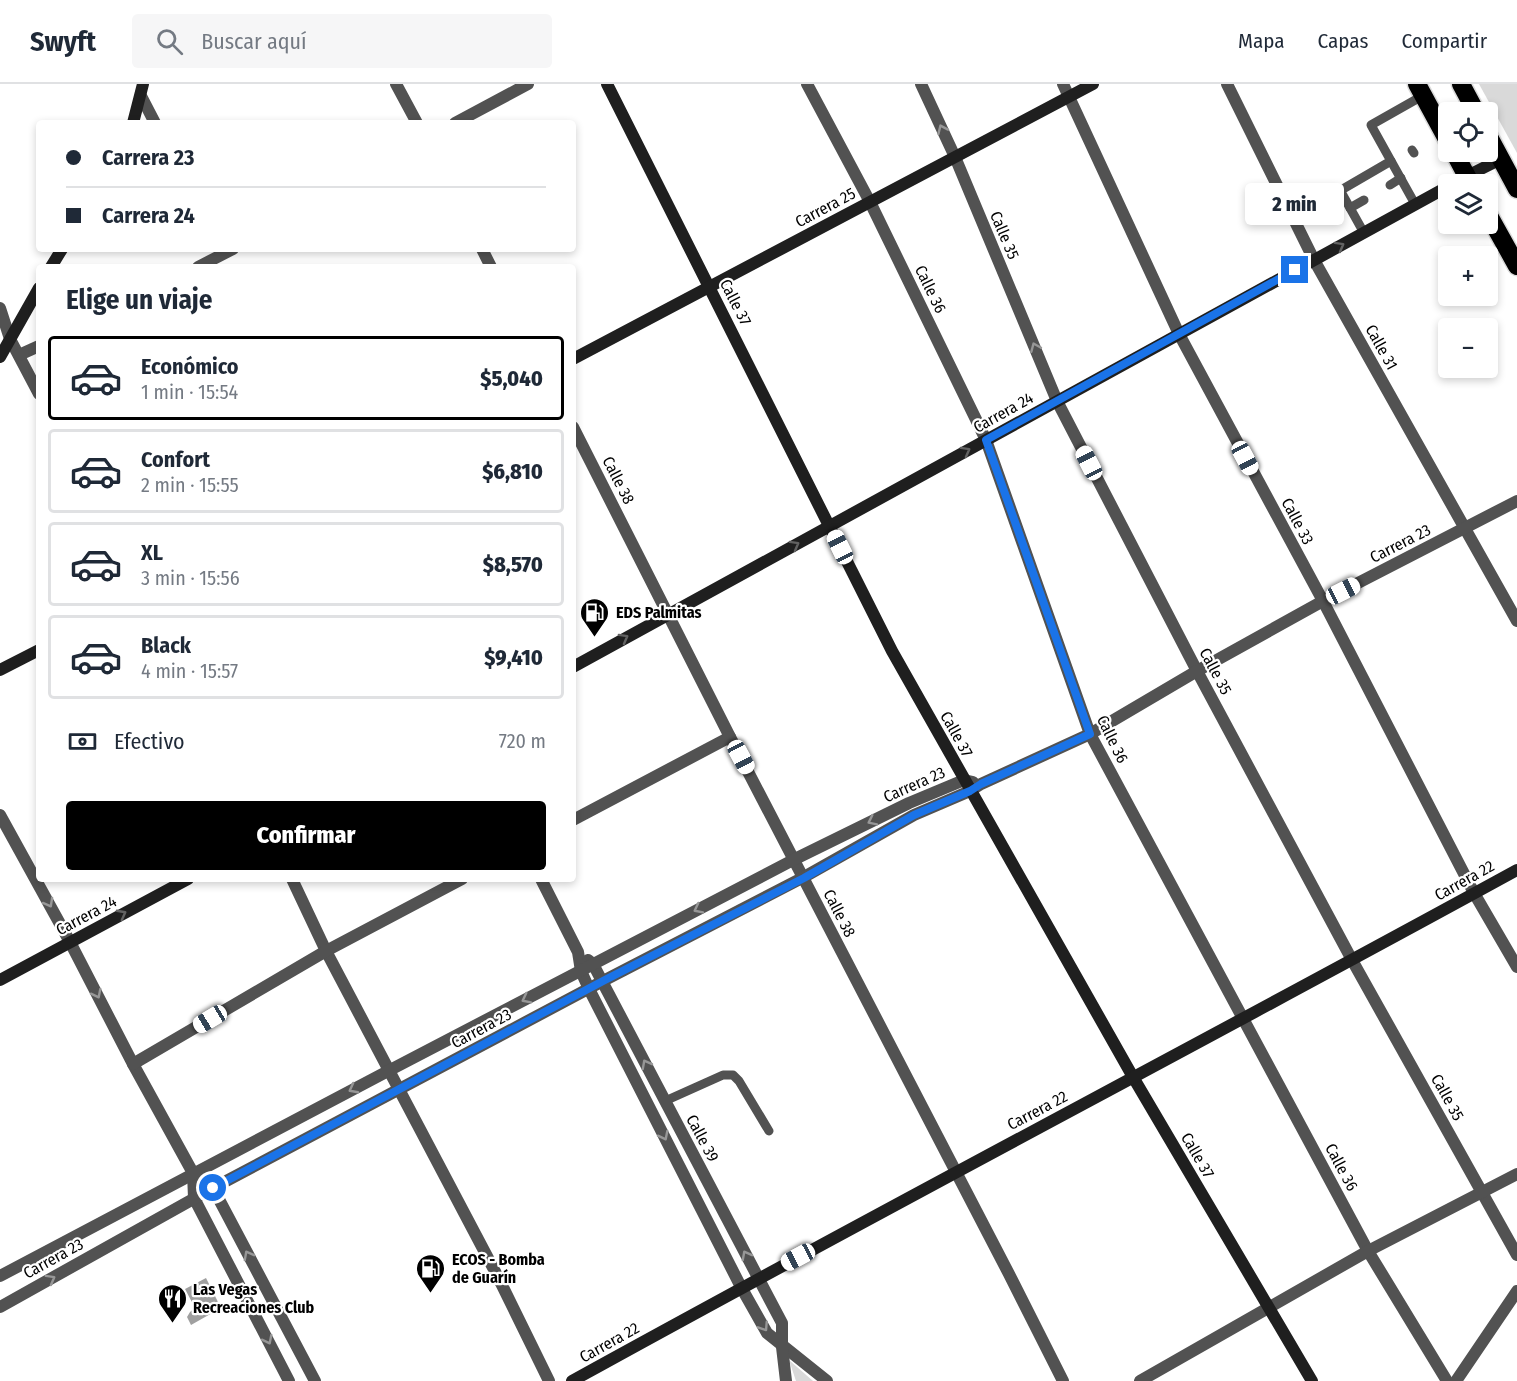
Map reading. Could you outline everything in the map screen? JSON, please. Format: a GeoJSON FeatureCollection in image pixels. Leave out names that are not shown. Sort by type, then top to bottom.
{"type":"FeatureCollection","features":[{"type":"Feature","properties":{"kind":"highway"},"geometry":{"type":"LineString","coordinates":[[1461,84],[1471,102]]}},
{"type":"Feature","properties":{"kind":"highway"},"geometry":{"type":"LineString","coordinates":[[1420,89],[1438,123]]}},
{"type":"Feature","properties":{"kind":"highway"},"geometry":{"type":"LineString","coordinates":[[1498,153],[1517,189]]}},
{"type":"Feature","properties":{"kind":"highway"},"geometry":{"type":"LineString","coordinates":[[1498,232],[1517,266]]}},
{"type":"Feature","properties":{"kind":"street"},"geometry":{"type":"LineString","coordinates":[[396,84],[415,120]]}},
{"type":"Feature","properties":{"kind":"street"},"geometry":{"type":"LineString","coordinates":[[461,120],[528,84]]}},
{"type":"Feature","properties":{"kind":"street","name":"Calle 37"},"geometry":{"type":"LineString","coordinates":[[607,84],[892,651],[1133,1077],[1312,1381]]}},
{"type":"Feature","properties":{"kind":"street","name":"Calle 36"},"geometry":{"type":"LineString","coordinates":[[807,84],[870,202],[986,440],[1090,734],[1368,1251],[1447,1381]]}},
{"type":"Feature","properties":{"kind":"street","name":"Calle 35"},"geometry":{"type":"LineString","coordinates":[[921,84],[955,158],[1057,401],[1197,671],[1352,960],[1517,1256]]}},
{"type":"Feature","properties":{"kind":"street","name":"Calle 33"},"geometry":{"type":"LineString","coordinates":[[1063,84],[1179,334],[1323,601],[1474,893],[1517,967]]}},
{"type":"Feature","properties":{"kind":"street","name":"Carrera 25"},"geometry":{"type":"LineString","coordinates":[[576,357],[1093,84]]}},
{"type":"Feature","properties":{"kind":"street","name":"Calle 31"},"geometry":{"type":"LineString","coordinates":[[1227,84],[1314,260],[1517,621]]}},
{"type":"Feature","properties":{"kind":"street"},"geometry":{"type":"LineString","coordinates":[[134,120],[142,90]]}},
{"type":"Feature","properties":{"kind":"street"},"geometry":{"type":"LineString","coordinates":[[142,90],[154,120]]}},
{"type":"Feature","properties":{"kind":"street","name":"Carrera 24"},"geometry":{"type":"LineString","coordinates":[[1475,174],[1501,159]]}},
{"type":"Feature","properties":{"kind":"street","name":"Carrera 24"},"geometry":{"type":"LineString","coordinates":[[576,665],[1438,193]]}},
{"type":"Feature","properties":{"kind":"street"},"geometry":{"type":"LineString","coordinates":[[203,264],[224,252]]}},
{"type":"Feature","properties":{"kind":"street"},"geometry":{"type":"LineString","coordinates":[[0,357],[36,293]]}},
{"type":"Feature","properties":{"kind":"street"},"geometry":{"type":"LineString","coordinates":[[0,308],[10,339],[36,388]]}},
{"type":"Feature","properties":{"kind":"street"},"geometry":{"type":"LineString","coordinates":[[19,355],[36,347]]}},
{"type":"Feature","properties":{"kind":"street","name":"Calle 38"},"geometry":{"type":"LineString","coordinates":[[576,433],[1062,1381]]}},
{"type":"Feature","properties":{"kind":"street","name":"Carrera 23"},"geometry":{"type":"LineString","coordinates":[[0,1276],[795,859],[909,803],[981,784],[1090,734],[1323,601],[1517,501]]}},
{"type":"Feature","properties":{"kind":"street"},"geometry":{"type":"LineString","coordinates":[[0,670],[36,652]]}},
{"type":"Feature","properties":{"kind":"street"},"geometry":{"type":"LineString","coordinates":[[576,818],[730,737]]}},
{"type":"Feature","properties":{"kind":"street","name":"Carrera 23"},"geometry":{"type":"LineString","coordinates":[[0,1307],[194,1198],[603,981],[804,878],[967,786]]}},
{"type":"Feature","properties":{"kind":"street"},"geometry":{"type":"LineString","coordinates":[[0,815],[36,880]]}},
{"type":"Feature","properties":{"kind":"street","name":"Carrera 22"},"geometry":{"type":"LineString","coordinates":[[572,1381],[741,1287],[1244,1019],[1517,870]]}},
{"type":"Feature","properties":{"kind":"street"},"geometry":{"type":"LineString","coordinates":[[37,882],[193,1173],[213,1188],[315,1381]]}},
{"type":"Feature","properties":{"kind":"street","name":"Carrera 24"},"geometry":{"type":"LineString","coordinates":[[0,980],[182,882]]}},
{"type":"Feature","properties":{"kind":"street"},"geometry":{"type":"LineString","coordinates":[[293,882],[326,951],[499,1279],[549,1381]]}},
{"type":"Feature","properties":{"kind":"street"},"geometry":{"type":"LineString","coordinates":[[133,1064],[326,951],[456,882]]}},
{"type":"Feature","properties":{"kind":"street","name":"Calle 39"},"geometry":{"type":"LineString","coordinates":[[543,882],[578,952],[581,971],[589,989],[741,1287],[767,1333],[782,1347]]}},
{"type":"Feature","properties":{"kind":"street","name":"Calle 39"},"geometry":{"type":"LineString","coordinates":[[578,952],[593,964],[603,981],[782,1323],[786,1381]]}},
{"type":"Feature","properties":{"kind":"street"},"geometry":{"type":"LineString","coordinates":[[193,1173],[194,1198],[289,1381]]}},
{"type":"Feature","properties":{"kind":"street"},"geometry":{"type":"LineString","coordinates":[[1140,1381],[1368,1251],[1517,1174]]}},
{"type":"Feature","properties":{"kind":"street"},"geometry":{"type":"LineString","coordinates":[[1456,1381],[1517,1291]]}},
{"type":"Feature","properties":{"kind":"street"},"geometry":{"type":"LineString","coordinates":[[782,1347],[827,1381]]}},
{"type":"Feature","properties":{"kind":"lane"},"geometry":{"type":"LineString","coordinates":[[1415,204],[1371,125],[1393,115],[1420,89]]}},
{"type":"Feature","properties":{"kind":"lane"},"geometry":{"type":"LineString","coordinates":[[1293,218],[1391,161]]}},
{"type":"Feature","properties":{"kind":"lane"},"geometry":{"type":"LineString","coordinates":[[1390,185],[1408,168]]}},
{"type":"Feature","properties":{"kind":"lane"},"geometry":{"type":"LineString","coordinates":[[1340,190],[1364,232]]}},
{"type":"Feature","properties":{"kind":"lane"},"geometry":{"type":"LineString","coordinates":[[1350,208],[1364,200]]}},
{"type":"Feature","properties":{"kind":"lane"},"geometry":{"type":"LineString","coordinates":[[665,1101],[723,1075],[733,1075],[739,1081],[769,1131]]}},
{"type":"Feature","properties":{"kind":"shaded area"},"geometry":{"type":"Polygon","coordinates":[[[1479,84],[1517,84],[1517,153],[1498,118],[1498,102],[1489,102],[1479,84]]]}},
{"type":"Feature","properties":{"kind":"shaded area"},"geometry":{"type":"Polygon","coordinates":[[[206,1278],[221,1308],[191,1325],[187,1317],[195,1308],[185,1289],[206,1278]]]}},
{"type":"Feature","properties":{"kind":"shaded area"},"geometry":{"type":"Polygon","coordinates":[[[789,1360],[813,1381],[796,1381],[789,1360]]]}},
{"type":"Feature","properties":{"kind":"place","name":"EDS Palmitas"},"geometry":{"type":"Point","coordinates":[595,638]}},
{"type":"Feature","properties":{"kind":"place","name":"ECOS - Bomba de Guarín"},"geometry":{"type":"Point","coordinates":[431,1294]}},
{"type":"Feature","properties":{"kind":"place","name":"Las Vegas Recreaciones Club"},"geometry":{"type":"Point","coordinates":[172,1324]}},
{"type":"Feature","properties":{"kind":"route"},"geometry":{"type":"LineString","coordinates":[[213,1188],[603,981],[804,878],[914,815],[1090,734],[986,440],[1295,270]]}}]}
